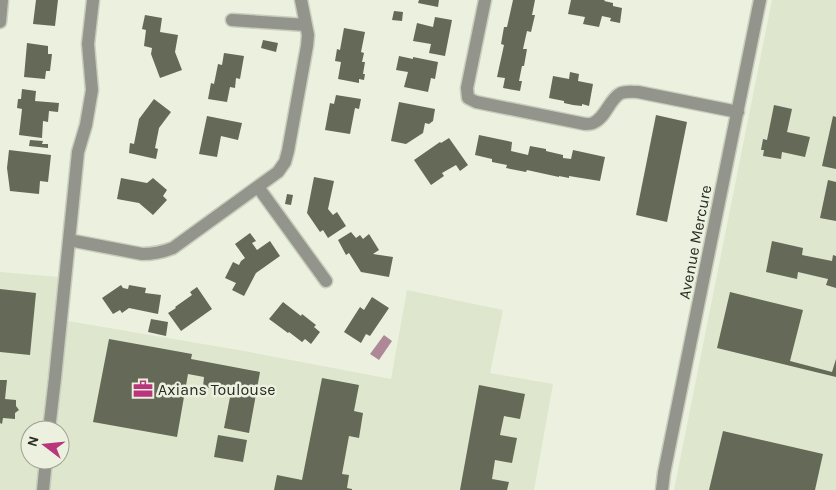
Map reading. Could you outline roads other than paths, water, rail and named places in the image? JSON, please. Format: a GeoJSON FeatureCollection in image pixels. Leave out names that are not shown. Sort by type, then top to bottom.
{"type":"FeatureCollection","features":[{"type":"Feature","properties":{"kind":"street"},"geometry":{"type":"LineString","coordinates":[[0,22],[2,0]]}},
{"type":"Feature","properties":{"kind":"street"},"geometry":{"type":"LineString","coordinates":[[50,420],[78,152],[86,125],[92,90],[88,44],[93,0]]}},
{"type":"Feature","properties":{"kind":"street"},"geometry":{"type":"LineString","coordinates":[[69,240],[142,254],[163,252],[173,248],[278,172],[285,162],[288,151],[307,46],[308,35],[301,0]]}},
{"type":"Feature","properties":{"kind":"street"},"geometry":{"type":"LineString","coordinates":[[485,0],[467,88],[468,98],[476,102],[585,124],[594,123],[614,99],[620,94],[629,92],[638,92],[738,112]]}},
{"type":"Feature","properties":{"kind":"street","name":"Avenue Mercure"},"geometry":{"type":"LineString","coordinates":[[662,490],[760,0]]}},
{"type":"Feature","properties":{"kind":"street"},"geometry":{"type":"LineString","coordinates":[[232,20],[306,25]]}},
{"type":"Feature","properties":{"kind":"street"},"geometry":{"type":"LineString","coordinates":[[258,187],[326,281]]}},
{"type":"Feature","properties":{"kind":"street"},"geometry":{"type":"LineString","coordinates":[[43,490],[45,470]]}},
{"type":"Feature","properties":{"kind":"place","name":"Axians Toulouse"},"geometry":{"type":"Point","coordinates":[143,389]}}]}
